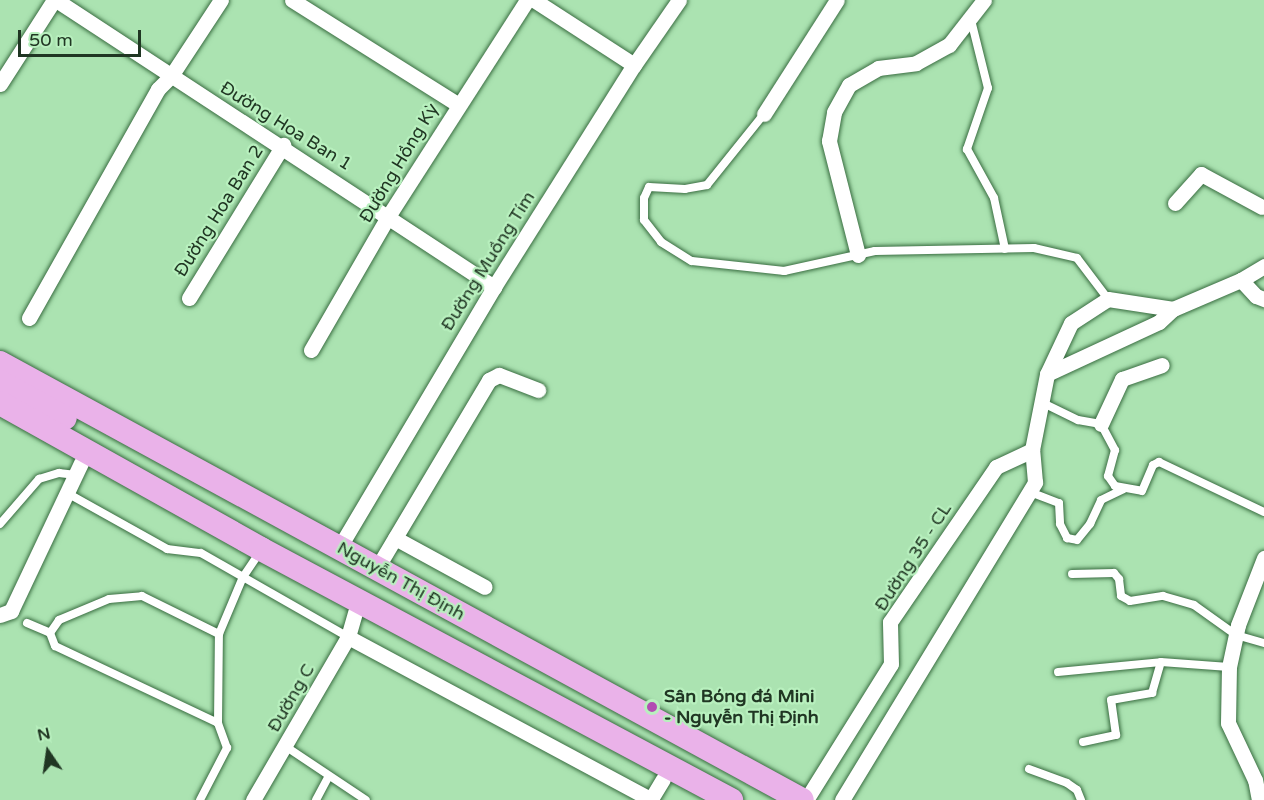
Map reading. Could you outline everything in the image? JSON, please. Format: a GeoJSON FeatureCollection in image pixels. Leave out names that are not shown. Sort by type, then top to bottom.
{"type":"FeatureCollection","features":[{"type":"Feature","properties":{"kind":"main road","name":"Nguyễn Thị Định"},"geometry":{"type":"LineString","coordinates":[[0,363],[327,570],[772,800]]}},
{"type":"Feature","properties":{"kind":"main road","name":"Nguyễn Thị Định"},"geometry":{"type":"LineString","coordinates":[[0,382],[731,800]]}},
{"type":"Feature","properties":{"kind":"main road","name":"Nguyễn Thị Định"},"geometry":{"type":"LineString","coordinates":[[0,403],[82,463]]}},
{"type":"Feature","properties":{"kind":"main road","name":"Nguyễn Thị Định"},"geometry":{"type":"LineString","coordinates":[[0,418],[253,561],[327,570]]}},
{"type":"Feature","properties":{"kind":"main road","name":"Nguyễn Thị Định"},"geometry":{"type":"LineString","coordinates":[[365,591],[804,800]]}},
{"type":"Feature","properties":{"kind":"main road","name":"Nguyễn Thị Định"},"geometry":{"type":"LineString","coordinates":[[365,591],[655,793],[701,800]]}},
{"type":"Feature","properties":{"kind":"street","name":"Đường Hoa Ban 1"},"geometry":{"type":"LineString","coordinates":[[55,0],[389,215],[494,287]]}},
{"type":"Feature","properties":{"kind":"street"},"geometry":{"type":"LineString","coordinates":[[0,84],[55,0]]}},
{"type":"Feature","properties":{"kind":"street"},"geometry":{"type":"LineString","coordinates":[[29,318],[158,89],[171,76],[221,0]]}},
{"type":"Feature","properties":{"kind":"street"},"geometry":{"type":"LineString","coordinates":[[292,0],[457,104]]}},
{"type":"Feature","properties":{"kind":"street","name":"Đường Hồng Kỳ"},"geometry":{"type":"LineString","coordinates":[[311,350],[389,215],[457,104],[527,0]]}},
{"type":"Feature","properties":{"kind":"street"},"geometry":{"type":"LineString","coordinates":[[534,0],[634,65]]}},
{"type":"Feature","properties":{"kind":"street","name":"Đường Muồng Tím"},"geometry":{"type":"LineString","coordinates":[[327,570],[494,287],[634,65],[680,0]]}},
{"type":"Feature","properties":{"kind":"street"},"geometry":{"type":"LineString","coordinates":[[765,114],[837,0]]}},
{"type":"Feature","properties":{"kind":"street"},"geometry":{"type":"LineString","coordinates":[[858,255],[829,141],[834,111],[849,85],[878,68],[916,63],[949,45],[971,20],[984,0]]}},
{"type":"Feature","properties":{"kind":"street","name":"Đường Hoa Ban 2"},"geometry":{"type":"LineString","coordinates":[[189,297],[283,146]]}},
{"type":"Feature","properties":{"kind":"street"},"geometry":{"type":"LineString","coordinates":[[1175,203],[1202,174],[1264,205]]}},
{"type":"Feature","properties":{"kind":"street"},"geometry":{"type":"LineString","coordinates":[[1047,374],[1159,322],[1173,309],[1241,280],[1264,266]]}},
{"type":"Feature","properties":{"kind":"street"},"geometry":{"type":"LineString","coordinates":[[1241,280],[1256,296],[1264,299]]}},
{"type":"Feature","properties":{"kind":"street"},"geometry":{"type":"LineString","coordinates":[[842,800],[1035,482],[1032,450],[1047,374],[1071,323],[1108,299],[1173,309]]}},
{"type":"Feature","properties":{"kind":"street"},"geometry":{"type":"LineString","coordinates":[[1101,424],[1122,379],[1162,365]]}},
{"type":"Feature","properties":{"kind":"street","name":"Đường C"},"geometry":{"type":"LineString","coordinates":[[253,800],[348,637],[365,591],[489,380],[499,375],[537,390]]}},
{"type":"Feature","properties":{"kind":"street","name":"Đường 35 - CL"},"geometry":{"type":"LineString","coordinates":[[804,800],[891,664],[891,622],[996,467],[1032,450]]}},
{"type":"Feature","properties":{"kind":"street"},"geometry":{"type":"LineString","coordinates":[[0,615],[11,610],[82,463]]}},
{"type":"Feature","properties":{"kind":"street"},"geometry":{"type":"LineString","coordinates":[[395,538],[485,587]]}},
{"type":"Feature","properties":{"kind":"street"},"geometry":{"type":"LineString","coordinates":[[1259,800],[1259,779],[1228,723],[1229,667],[1254,575],[1264,558]]}},
{"type":"Feature","properties":{"kind":"street"},"geometry":{"type":"LineString","coordinates":[[348,637],[655,793]]}},
{"type":"Feature","properties":{"kind":"lane"},"geometry":{"type":"LineString","coordinates":[[971,20],[988,88],[968,153],[994,198],[1005,249]]}},
{"type":"Feature","properties":{"kind":"lane"},"geometry":{"type":"LineString","coordinates":[[765,114],[707,184],[685,189],[649,187],[644,198],[644,220],[661,242],[693,261],[784,271],[858,255],[1034,248],[1077,258],[1108,299]]}},
{"type":"Feature","properties":{"kind":"lane"},"geometry":{"type":"LineString","coordinates":[[1043,403],[1078,420],[1101,424],[1115,450],[1108,476],[1115,486],[1142,491],[1153,465],[1159,462],[1264,512]]}},
{"type":"Feature","properties":{"kind":"lane"},"geometry":{"type":"LineString","coordinates":[[0,524],[39,479],[82,463]]}},
{"type":"Feature","properties":{"kind":"lane"},"geometry":{"type":"LineString","coordinates":[[1030,492],[1059,503],[1060,524],[1067,538],[1077,540],[1090,524],[1101,500],[1124,489]]}},
{"type":"Feature","properties":{"kind":"lane"},"geometry":{"type":"LineString","coordinates":[[67,493],[167,549],[253,561],[348,637]]}},
{"type":"Feature","properties":{"kind":"lane"},"geometry":{"type":"LineString","coordinates":[[200,800],[227,748],[218,723],[219,634],[253,561]]}},
{"type":"Feature","properties":{"kind":"lane"},"geometry":{"type":"LineString","coordinates":[[1072,574],[1114,573],[1119,579],[1121,596],[1130,600],[1163,596],[1194,605],[1236,635],[1264,643]]}},
{"type":"Feature","properties":{"kind":"lane"},"geometry":{"type":"LineString","coordinates":[[50,633],[59,620],[109,599],[142,596],[219,634]]}},
{"type":"Feature","properties":{"kind":"lane"},"geometry":{"type":"LineString","coordinates":[[27,623],[50,633],[55,646],[218,723]]}},
{"type":"Feature","properties":{"kind":"lane"},"geometry":{"type":"LineString","coordinates":[[1059,672],[1161,662],[1229,667]]}},
{"type":"Feature","properties":{"kind":"lane"},"geometry":{"type":"LineString","coordinates":[[1083,742],[1116,735],[1111,700],[1152,693],[1161,662]]}},
{"type":"Feature","properties":{"kind":"lane"},"geometry":{"type":"LineString","coordinates":[[285,746],[328,777],[366,800]]}},
{"type":"Feature","properties":{"kind":"lane"},"geometry":{"type":"LineString","coordinates":[[1029,769],[1067,783],[1077,790],[1081,800]]}},
{"type":"Feature","properties":{"kind":"lane"},"geometry":{"type":"LineString","coordinates":[[316,800],[328,777]]}},
{"type":"Feature","properties":{"kind":"place","name":"Sân Bóng đá Mini - Nguyễn Thị Định"},"geometry":{"type":"Point","coordinates":[652,707]}}]}
